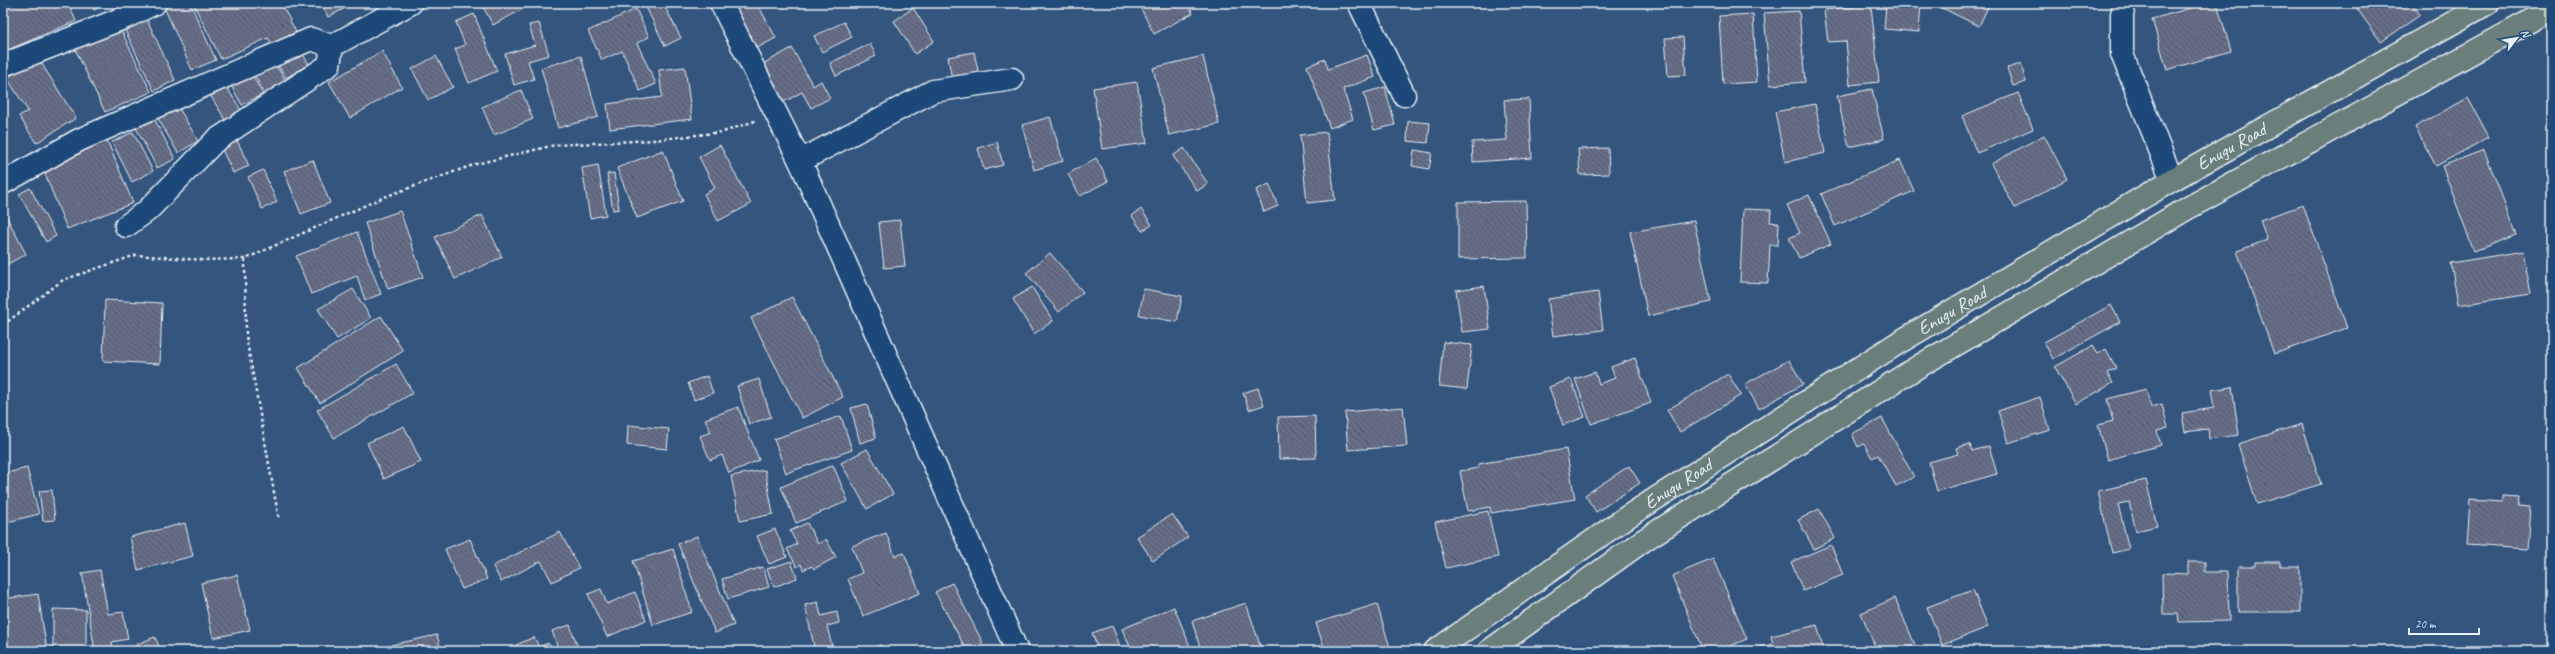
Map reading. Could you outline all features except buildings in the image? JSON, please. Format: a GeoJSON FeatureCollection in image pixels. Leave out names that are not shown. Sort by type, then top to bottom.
{"type":"FeatureCollection","features":[{"type":"Feature","properties":{"kind":"main road","name":"Enugu Road"},"geometry":{"type":"LineString","coordinates":[[1435,651],[1627,517],[1891,348],[2172,180],[2488,3]]}},
{"type":"Feature","properties":{"kind":"main road"},"geometry":{"type":"LineString","coordinates":[[1489,651],[1644,540],[1916,368],[2188,208],[2552,9]]}},
{"type":"Feature","properties":{"kind":"street"},"geometry":{"type":"LineString","coordinates":[[3,65],[126,17],[155,3]]}},
{"type":"Feature","properties":{"kind":"street"},"geometry":{"type":"LineString","coordinates":[[3,183],[79,140],[311,40],[332,46],[411,3]]}},
{"type":"Feature","properties":{"kind":"street"},"geometry":{"type":"LineString","coordinates":[[721,3],[800,161],[1017,651]]}},
{"type":"Feature","properties":{"kind":"street"},"geometry":{"type":"LineString","coordinates":[[1359,3],[1404,95]]}},
{"type":"Feature","properties":{"kind":"street"},"geometry":{"type":"LineString","coordinates":[[2125,3],[2122,14],[2122,54],[2172,180]]}},
{"type":"Feature","properties":{"kind":"street"},"geometry":{"type":"LineString","coordinates":[[126,226],[148,210],[215,141],[329,65],[332,46]]}},
{"type":"Feature","properties":{"kind":"street"},"geometry":{"type":"LineString","coordinates":[[800,161],[932,91],[1012,79]]}},
{"type":"Feature","properties":{"kind":"path"},"geometry":{"type":"LineString","coordinates":[[3,325],[63,280],[136,255],[202,260],[245,258],[384,198],[476,164],[555,144],[654,140],[723,132],[776,114]]}},
{"type":"Feature","properties":{"kind":"path"},"geometry":{"type":"LineString","coordinates":[[245,258],[246,336],[279,520]]}}]}
